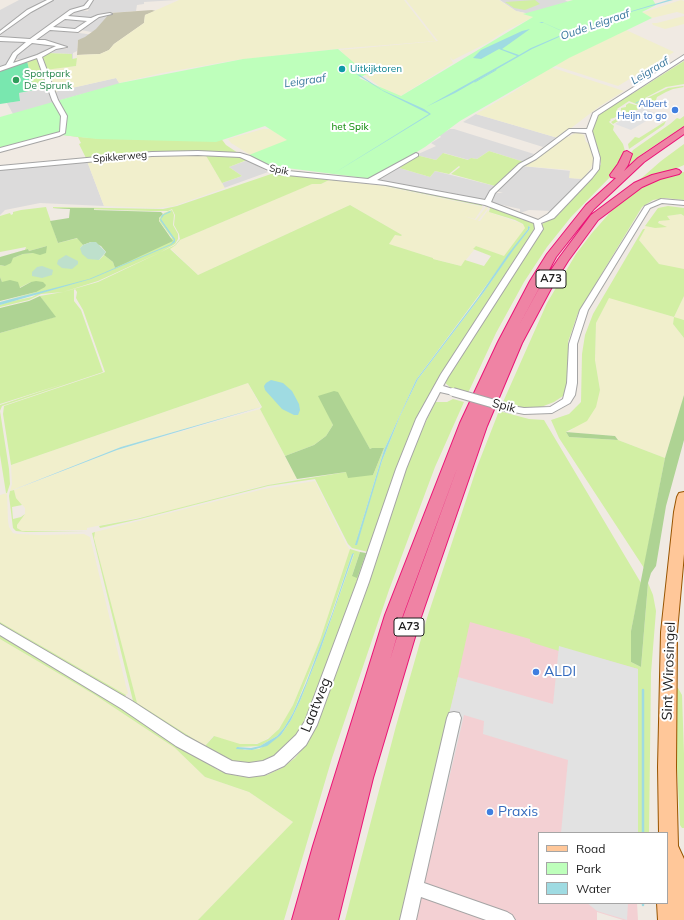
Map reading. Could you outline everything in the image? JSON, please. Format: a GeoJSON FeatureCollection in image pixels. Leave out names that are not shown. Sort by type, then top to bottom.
{"type":"FeatureCollection","features":[{"type":"Feature","properties":{"kind":"highway","name":"A73"},"geometry":{"type":"LineString","coordinates":[[304,920],[324,846],[394,615],[464,430],[504,342],[551,256],[641,160],[684,130]]}},
{"type":"Feature","properties":{"kind":"highway","name":"A73"},"geometry":{"type":"LineString","coordinates":[[326,920],[363,778],[412,617],[480,426],[516,343],[547,285],[591,213],[633,178],[684,139]]}},
{"type":"Feature","properties":{"kind":"highway","name":"A73"},"geometry":{"type":"LineString","coordinates":[[591,213],[593,199],[618,171],[627,154]]}},
{"type":"Feature","properties":{"kind":"highway","name":"A73"},"geometry":{"type":"LineString","coordinates":[[591,213],[638,185],[656,177],[676,172]]}},
{"type":"Feature","properties":{"kind":"main road","name":"Sint Wirosingel"},"geometry":{"type":"LineString","coordinates":[[668,832],[667,723],[669,632],[680,520],[684,497]]}},
{"type":"Feature","properties":{"kind":"main road","name":"Sint Wirosingel"},"geometry":{"type":"LineString","coordinates":[[668,851],[677,865],[680,920]]}},
{"type":"Feature","properties":{"kind":"main road"},"geometry":{"type":"LineString","coordinates":[[667,904],[668,920]]}},
{"type":"Feature","properties":{"kind":"street"},"geometry":{"type":"LineString","coordinates":[[0,33],[29,11],[51,0]]}},
{"type":"Feature","properties":{"kind":"street"},"geometry":{"type":"LineString","coordinates":[[8,67],[7,66],[15,54],[30,41],[72,11],[86,7],[91,0]]}},
{"type":"Feature","properties":{"kind":"street"},"geometry":{"type":"LineString","coordinates":[[76,31],[98,16],[110,14]]}},
{"type":"Feature","properties":{"kind":"street"},"geometry":{"type":"LineString","coordinates":[[64,17],[92,20]]}},
{"type":"Feature","properties":{"kind":"street"},"geometry":{"type":"LineString","coordinates":[[48,28],[82,32]]}},
{"type":"Feature","properties":{"kind":"street"},"geometry":{"type":"LineString","coordinates":[[0,39],[30,41],[55,46],[39,56],[0,69]]}},
{"type":"Feature","properties":{"kind":"street"},"geometry":{"type":"LineString","coordinates":[[0,150],[62,134],[64,116],[55,100],[39,56]]}},
{"type":"Feature","properties":{"kind":"street"},"geometry":{"type":"LineString","coordinates":[[437,388],[539,229],[537,222],[551,216],[596,169],[597,158],[589,131],[592,119],[604,107],[684,57]]}},
{"type":"Feature","properties":{"kind":"street"},"geometry":{"type":"LineString","coordinates":[[486,203],[492,192],[522,165],[534,158],[571,130],[589,131]]}},
{"type":"Feature","properties":{"kind":"street","name":"Spikkerweg"},"geometry":{"type":"LineString","coordinates":[[0,168],[152,154],[198,153],[240,155]]}},
{"type":"Feature","properties":{"kind":"street","name":"Spik"},"geometry":{"type":"LineString","coordinates":[[240,155],[248,157],[272,171],[370,181],[486,203],[537,222]]}},
{"type":"Feature","properties":{"kind":"street"},"geometry":{"type":"LineString","coordinates":[[370,181],[416,155]]}},
{"type":"Feature","properties":{"kind":"street","name":"Spik"},"geometry":{"type":"LineString","coordinates":[[437,388],[524,411],[542,412],[552,410],[566,401],[570,395],[572,383],[573,344],[577,328],[592,297],[647,208],[661,201],[684,202]]}},
{"type":"Feature","properties":{"kind":"street","name":"Laatweg"},"geometry":{"type":"LineString","coordinates":[[0,629],[127,705],[181,741],[214,760],[231,768],[249,770],[264,768],[280,761],[301,740],[310,725],[363,582],[401,469],[421,419],[437,388]]}},
{"type":"Feature","properties":{"kind":"street"},"geometry":{"type":"LineString","coordinates":[[408,920],[454,718]]}},
{"type":"Feature","properties":{"kind":"street"},"geometry":{"type":"LineString","coordinates":[[415,887],[507,920]]}},
{"type":"Feature","properties":{"kind":"shaded area"},"geometry":{"type":"Polygon","coordinates":[[[19,0],[49,0],[0,31],[0,10],[19,0]]]}},
{"type":"Feature","properties":{"kind":"shaded area"},"geometry":{"type":"Polygon","coordinates":[[[54,0],[88,0],[86,6],[70,11],[30,39],[0,37],[0,35],[33,10],[54,0]]]}},
{"type":"Feature","properties":{"kind":"shaded area"},"geometry":{"type":"Polygon","coordinates":[[[92,0],[176,0],[144,2],[144,4],[137,5],[136,11],[98,14],[91,18],[69,16],[80,10],[88,11],[92,0]]]}},
{"type":"Feature","properties":{"kind":"shaded area"},"geometry":{"type":"Polygon","coordinates":[[[179,0],[404,0],[436,41],[336,49],[236,60],[162,73],[119,83],[116,78],[54,92],[45,70],[76,66],[77,55],[100,54],[109,50],[114,44],[144,23],[145,15],[179,0]]]}},
{"type":"Feature","properties":{"kind":"shaded area"},"geometry":{"type":"Polygon","coordinates":[[[406,0],[499,0],[516,11],[536,16],[505,31],[487,43],[453,60],[450,57],[453,63],[399,97],[383,89],[358,70],[340,50],[438,41],[406,0]]]}},
{"type":"Feature","properties":{"kind":"shaded area"},"geometry":{"type":"Polygon","coordinates":[[[500,0],[565,0],[568,2],[530,14],[516,11],[500,0]]]}},
{"type":"Feature","properties":{"kind":"shaded area"},"geometry":{"type":"Polygon","coordinates":[[[681,0],[684,1],[684,14],[677,12],[652,18],[641,13],[681,0]]]}},
{"type":"Feature","properties":{"kind":"shaded area"},"geometry":{"type":"Polygon","coordinates":[[[156,11],[145,15],[144,23],[114,44],[109,50],[100,54],[77,55],[78,40],[96,29],[110,13],[156,11]]]}},
{"type":"Feature","properties":{"kind":"shaded area"},"geometry":{"type":"Polygon","coordinates":[[[122,14],[102,34],[81,30],[101,16],[122,14]]]}},
{"type":"Feature","properties":{"kind":"shaded area"},"geometry":{"type":"Polygon","coordinates":[[[684,16],[684,24],[665,29],[653,25],[652,23],[657,23],[684,16]]]}},
{"type":"Feature","properties":{"kind":"shaded area"},"geometry":{"type":"Polygon","coordinates":[[[65,18],[88,20],[75,29],[51,28],[65,18]]]}},
{"type":"Feature","properties":{"kind":"shaded area"},"geometry":{"type":"Polygon","coordinates":[[[48,30],[95,35],[78,40],[77,51],[73,53],[72,59],[72,54],[47,53],[54,52],[52,51],[55,48],[67,49],[66,46],[48,41],[49,40],[35,40],[48,30]]]}},
{"type":"Feature","properties":{"kind":"shaded area"},"geometry":{"type":"Polygon","coordinates":[[[626,30],[674,52],[618,86],[553,65],[626,30]]]}},
{"type":"Feature","properties":{"kind":"shaded area"},"geometry":{"type":"Polygon","coordinates":[[[5,40],[26,42],[11,57],[4,67],[0,68],[0,42],[5,40]]]}},
{"type":"Feature","properties":{"kind":"shaded area"},"geometry":{"type":"Polygon","coordinates":[[[29,43],[52,44],[52,49],[25,60],[13,59],[29,43]]]}},
{"type":"Feature","properties":{"kind":"shaded area"},"geometry":{"type":"Polygon","coordinates":[[[550,67],[624,91],[600,106],[558,138],[476,114],[515,91],[550,67]]]}},
{"type":"Feature","properties":{"kind":"shaded area"},"geometry":{"type":"Polygon","coordinates":[[[116,78],[120,84],[57,101],[54,92],[116,78]]]}},
{"type":"Feature","properties":{"kind":"shaded area"},"geometry":{"type":"Polygon","coordinates":[[[48,88],[55,106],[13,114],[7,103],[20,101],[19,93],[48,88]]]}},
{"type":"Feature","properties":{"kind":"shaded area"},"geometry":{"type":"Polygon","coordinates":[[[642,108],[658,114],[631,130],[615,124],[642,108]]]}},
{"type":"Feature","properties":{"kind":"shaded area"},"geometry":{"type":"Polygon","coordinates":[[[476,114],[558,138],[543,147],[463,122],[476,114]]]}},
{"type":"Feature","properties":{"kind":"shaded area"},"geometry":{"type":"Polygon","coordinates":[[[263,129],[270,129],[290,141],[296,160],[279,169],[247,153],[231,143],[228,139],[263,129]]]}},
{"type":"Feature","properties":{"kind":"shaded area"},"geometry":{"type":"Polygon","coordinates":[[[450,129],[534,154],[524,162],[489,151],[477,159],[471,158],[469,160],[444,153],[436,160],[416,155],[436,146],[431,143],[441,137],[439,135],[450,129]]]}},
{"type":"Feature","properties":{"kind":"shaded area"},"geometry":{"type":"Polygon","coordinates":[[[577,132],[584,135],[586,142],[590,144],[594,159],[591,168],[583,179],[569,178],[570,170],[522,166],[565,136],[568,137],[577,132]]]}},
{"type":"Feature","properties":{"kind":"shaded area"},"geometry":{"type":"Polygon","coordinates":[[[205,154],[225,188],[174,206],[157,208],[104,206],[87,161],[160,155],[205,154]]]}},
{"type":"Feature","properties":{"kind":"shaded area"},"geometry":{"type":"Polygon","coordinates":[[[248,160],[268,172],[224,188],[222,183],[242,176],[229,167],[248,160]]]}},
{"type":"Feature","properties":{"kind":"shaded area"},"geometry":{"type":"Polygon","coordinates":[[[87,161],[104,206],[40,203],[5,210],[0,215],[0,169],[41,167],[87,161]]]}},
{"type":"Feature","properties":{"kind":"shaded area"},"geometry":{"type":"Polygon","coordinates":[[[522,166],[571,171],[570,178],[583,179],[552,211],[529,210],[520,213],[520,209],[489,202],[490,200],[493,200],[495,193],[503,193],[496,191],[522,166]]]}},
{"type":"Feature","properties":{"kind":"shaded area"},"geometry":{"type":"Polygon","coordinates":[[[396,167],[430,177],[435,171],[495,186],[484,201],[376,180],[396,167]]]}},
{"type":"Feature","properties":{"kind":"shaded area"},"geometry":{"type":"Polygon","coordinates":[[[329,180],[378,185],[483,207],[475,219],[464,216],[476,220],[486,207],[488,208],[478,221],[480,221],[488,210],[489,212],[520,223],[525,226],[525,228],[504,257],[476,246],[461,266],[433,259],[388,244],[395,235],[402,235],[350,205],[198,275],[170,248],[177,245],[180,240],[311,184],[321,184],[329,180]]]}},
{"type":"Feature","properties":{"kind":"shaded area"},"geometry":{"type":"Polygon","coordinates":[[[681,214],[684,216],[684,269],[681,270],[659,264],[639,240],[645,226],[655,228],[662,226],[658,223],[660,221],[670,219],[666,216],[681,214]]]}},
{"type":"Feature","properties":{"kind":"shaded area"},"geometry":{"type":"Polygon","coordinates":[[[684,296],[684,320],[674,318],[673,324],[684,338],[684,395],[665,458],[618,440],[615,436],[566,432],[572,430],[600,390],[595,360],[596,323],[609,297],[674,317],[684,296]]]}},
{"type":"Feature","properties":{"kind":"shaded area"},"geometry":{"type":"Polygon","coordinates":[[[248,383],[261,407],[121,447],[10,491],[12,484],[11,465],[248,383]]]}},
{"type":"Feature","properties":{"kind":"shaded area"},"geometry":{"type":"Polygon","coordinates":[[[260,409],[297,479],[257,487],[161,513],[87,528],[87,530],[22,531],[17,528],[17,525],[25,514],[25,508],[16,498],[14,490],[117,450],[260,409]]]}},
{"type":"Feature","properties":{"kind":"shaded area"},"geometry":{"type":"Polygon","coordinates":[[[315,481],[350,550],[320,640],[293,705],[283,723],[275,733],[262,742],[248,745],[237,744],[213,736],[205,746],[137,704],[94,538],[95,532],[264,489],[315,481]]]}},
{"type":"Feature","properties":{"kind":"shaded area"},"geometry":{"type":"Polygon","coordinates":[[[7,493],[8,521],[9,527],[13,533],[41,535],[84,534],[90,537],[128,693],[126,695],[0,622],[0,495],[7,493]]]}},
{"type":"Feature","properties":{"kind":"shaded area"},"geometry":{"type":"Polygon","coordinates":[[[477,585],[638,668],[638,832],[538,832],[538,904],[637,904],[638,920],[623,920],[597,912],[597,920],[390,920],[477,585]]]}},
{"type":"Feature","properties":{"kind":"shaded area"},"geometry":{"type":"Polygon","coordinates":[[[0,639],[95,695],[175,748],[205,777],[249,792],[293,822],[198,920],[0,920],[0,639]]]}},
{"type":"Feature","properties":{"kind":"shaded area"},"geometry":{"type":"Polygon","coordinates":[[[559,646],[638,669],[638,832],[561,832],[568,760],[483,734],[484,721],[464,715],[428,868],[413,863],[458,677],[553,704],[559,646]]]}},
{"type":"Feature","properties":{"kind":"shaded area"},"geometry":{"type":"Polygon","coordinates":[[[588,904],[628,904],[627,920],[597,911],[588,904]]]}},
{"type":"Feature","properties":{"kind":"green space"},"geometry":{"type":"Polygon","coordinates":[[[535,0],[540,4],[525,10],[514,8],[505,2],[535,0]]]}},
{"type":"Feature","properties":{"kind":"green space","name":"het Spik"},"geometry":{"type":"Polygon","coordinates":[[[573,0],[653,0],[656,5],[642,12],[652,18],[569,58],[460,121],[425,147],[372,179],[279,167],[275,169],[269,167],[249,155],[287,140],[265,126],[216,142],[97,139],[62,135],[0,148],[0,117],[120,83],[243,59],[338,49],[367,74],[359,78],[401,96],[533,17],[523,14],[573,0]]]}},
{"type":"Feature","properties":{"kind":"green space"},"geometry":{"type":"Polygon","coordinates":[[[47,53],[72,54],[72,59],[77,58],[76,66],[45,70],[41,57],[47,53]]]}},
{"type":"Feature","properties":{"kind":"green space"},"geometry":{"type":"Polygon","coordinates":[[[38,57],[48,88],[34,90],[27,61],[38,57]]]}},
{"type":"Feature","properties":{"kind":"green space","name":"Sportpark De Sprunk"},"geometry":{"type":"Polygon","coordinates":[[[27,61],[34,90],[19,93],[20,101],[0,104],[0,69],[27,61]]]}},
{"type":"Feature","properties":{"kind":"green space"},"geometry":{"type":"Polygon","coordinates":[[[684,61],[684,84],[666,87],[645,98],[668,88],[684,87],[666,92],[657,97],[655,103],[646,108],[629,101],[617,109],[620,114],[610,119],[611,120],[609,122],[614,126],[613,130],[623,144],[625,151],[624,157],[615,172],[571,217],[547,247],[524,282],[496,333],[468,393],[451,388],[444,382],[543,229],[542,224],[557,216],[596,173],[601,164],[592,130],[598,114],[629,92],[632,94],[684,61]]]}},
{"type":"Feature","properties":{"kind":"green space"},"geometry":{"type":"Polygon","coordinates":[[[629,103],[642,107],[613,124],[611,122],[621,116],[621,108],[626,107],[629,103]]]}},
{"type":"Feature","properties":{"kind":"green space"},"geometry":{"type":"Polygon","coordinates":[[[684,116],[684,126],[645,152],[623,169],[633,150],[677,118],[680,119],[684,116]]]}},
{"type":"Feature","properties":{"kind":"green space"},"geometry":{"type":"Polygon","coordinates":[[[666,121],[664,125],[629,149],[628,144],[635,137],[639,138],[666,121]]]}},
{"type":"Feature","properties":{"kind":"green space"},"geometry":{"type":"Polygon","coordinates":[[[62,133],[81,136],[80,137],[105,139],[220,137],[226,145],[238,153],[204,152],[86,158],[79,144],[81,143],[78,137],[63,135],[62,133]]]}},
{"type":"Feature","properties":{"kind":"green space"},"geometry":{"type":"Polygon","coordinates":[[[684,144],[684,165],[629,189],[661,161],[684,144]]]}},
{"type":"Feature","properties":{"kind":"green space"},"geometry":{"type":"Polygon","coordinates":[[[489,151],[524,162],[491,191],[495,186],[451,174],[460,167],[459,166],[449,174],[435,171],[430,177],[396,167],[416,155],[436,160],[443,153],[468,160],[471,158],[477,159],[489,151]]]}},
{"type":"Feature","properties":{"kind":"green space"},"geometry":{"type":"Polygon","coordinates":[[[205,154],[239,156],[247,160],[229,167],[242,176],[222,183],[205,154]]]}},
{"type":"Feature","properties":{"kind":"green space"},"geometry":{"type":"Polygon","coordinates":[[[277,172],[326,178],[326,180],[330,178],[384,184],[482,204],[482,206],[376,184],[329,180],[321,184],[312,184],[180,240],[176,245],[170,249],[198,275],[350,205],[402,235],[395,235],[389,244],[433,259],[461,266],[465,260],[484,266],[491,256],[473,249],[476,246],[504,256],[525,228],[523,224],[515,220],[489,212],[490,208],[494,208],[531,221],[535,225],[536,228],[436,383],[420,415],[368,552],[352,548],[348,544],[315,479],[268,486],[140,519],[100,528],[99,526],[136,519],[268,485],[346,472],[373,475],[384,448],[370,449],[361,434],[327,412],[333,425],[326,436],[314,445],[285,456],[260,409],[262,407],[248,383],[11,465],[3,414],[4,406],[105,372],[83,310],[76,298],[77,292],[75,289],[74,301],[81,310],[103,372],[2,406],[0,411],[0,405],[66,383],[0,404],[0,333],[55,317],[40,296],[63,292],[98,282],[175,245],[180,239],[174,225],[175,215],[172,209],[168,211],[151,211],[53,207],[163,209],[177,206],[277,172]],[[528,226],[528,229],[416,380],[384,450],[355,545],[382,461],[400,416],[418,379],[484,292],[530,227],[528,226]]]}},
{"type":"Feature","properties":{"kind":"green space"},"geometry":{"type":"Polygon","coordinates":[[[684,172],[684,200],[665,198],[653,200],[642,207],[578,313],[568,342],[568,380],[563,396],[554,402],[541,407],[521,407],[503,402],[547,303],[576,254],[592,233],[622,199],[643,184],[684,172]]]}},
{"type":"Feature","properties":{"kind":"green space"},"geometry":{"type":"Polygon","coordinates":[[[668,206],[684,208],[684,216],[681,214],[667,216],[670,220],[659,221],[658,223],[667,227],[655,228],[645,226],[658,208],[668,206]]]}},
{"type":"Feature","properties":{"kind":"green space"},"geometry":{"type":"Polygon","coordinates":[[[46,207],[58,243],[78,238],[83,245],[80,248],[99,260],[104,255],[113,262],[115,268],[172,238],[159,219],[164,213],[172,210],[174,215],[173,225],[178,234],[178,239],[175,244],[161,252],[98,281],[63,292],[41,294],[29,300],[0,307],[0,305],[8,302],[32,297],[41,292],[77,283],[0,302],[36,292],[31,282],[19,288],[18,286],[2,282],[0,277],[0,265],[5,266],[13,258],[23,254],[33,253],[47,246],[29,251],[28,249],[26,250],[0,257],[25,250],[26,247],[0,252],[0,216],[10,213],[11,215],[13,212],[21,210],[46,207]]]}},
{"type":"Feature","properties":{"kind":"green space"},"geometry":{"type":"Polygon","coordinates":[[[52,208],[94,208],[94,210],[161,212],[163,214],[159,218],[159,221],[173,241],[115,268],[113,262],[104,255],[106,252],[101,246],[91,242],[83,245],[77,238],[58,243],[50,221],[69,218],[70,209],[52,208]]]}},
{"type":"Feature","properties":{"kind":"green space"},"geometry":{"type":"Polygon","coordinates":[[[643,229],[645,229],[639,240],[659,264],[684,269],[684,296],[674,317],[609,298],[596,323],[595,360],[600,390],[596,407],[587,421],[566,432],[569,437],[618,440],[665,458],[644,568],[559,438],[551,420],[569,414],[581,402],[582,354],[585,335],[593,314],[643,229]]]}},
{"type":"Feature","properties":{"kind":"green space"},"geometry":{"type":"Polygon","coordinates":[[[91,242],[96,242],[106,252],[99,260],[88,259],[82,254],[80,248],[91,242]]]}},
{"type":"Feature","properties":{"kind":"green space"},"geometry":{"type":"Polygon","coordinates":[[[47,246],[46,253],[40,255],[33,253],[23,254],[13,258],[11,263],[5,266],[0,265],[0,257],[28,249],[29,251],[47,246]]]}},
{"type":"Feature","properties":{"kind":"green space"},"geometry":{"type":"Polygon","coordinates":[[[66,255],[78,261],[78,264],[72,269],[62,268],[57,264],[58,260],[66,255]]]}},
{"type":"Feature","properties":{"kind":"green space"},"geometry":{"type":"Polygon","coordinates":[[[42,266],[53,270],[52,275],[42,278],[32,276],[32,272],[37,267],[42,266]]]}},
{"type":"Feature","properties":{"kind":"green space"},"geometry":{"type":"Polygon","coordinates":[[[0,277],[2,282],[10,280],[18,282],[20,288],[36,281],[43,282],[46,285],[36,292],[0,301],[0,277]]]}},
{"type":"Feature","properties":{"kind":"green space"},"geometry":{"type":"Polygon","coordinates":[[[40,296],[56,317],[0,333],[0,308],[29,301],[40,296]]]}},
{"type":"Feature","properties":{"kind":"green space"},"geometry":{"type":"Polygon","coordinates":[[[674,317],[684,320],[684,338],[673,324],[674,317]]]}},
{"type":"Feature","properties":{"kind":"green space"},"geometry":{"type":"Polygon","coordinates":[[[334,391],[338,392],[370,449],[384,448],[373,475],[348,478],[346,472],[297,479],[285,456],[314,445],[326,436],[333,425],[318,396],[334,391]]]}},
{"type":"Feature","properties":{"kind":"green space"},"geometry":{"type":"Polygon","coordinates":[[[684,395],[684,440],[666,506],[656,566],[651,573],[648,583],[641,667],[631,662],[631,631],[665,458],[684,395]]]}},
{"type":"Feature","properties":{"kind":"green space"},"geometry":{"type":"Polygon","coordinates":[[[453,399],[464,402],[435,467],[389,590],[332,758],[284,920],[198,920],[293,822],[249,792],[205,777],[175,748],[95,695],[0,639],[0,634],[121,706],[218,770],[238,776],[253,777],[267,775],[282,768],[295,758],[309,741],[334,679],[412,452],[435,402],[447,402],[453,399]]]}},
{"type":"Feature","properties":{"kind":"green space"},"geometry":{"type":"Polygon","coordinates":[[[0,411],[9,469],[10,484],[7,493],[0,455],[0,411]]]}},
{"type":"Feature","properties":{"kind":"green space"},"geometry":{"type":"Polygon","coordinates":[[[499,411],[529,419],[544,420],[641,583],[631,631],[631,662],[641,667],[648,583],[653,595],[656,611],[651,673],[649,832],[638,832],[638,669],[559,647],[559,651],[530,642],[530,639],[470,622],[401,920],[345,920],[396,726],[427,618],[477,467],[499,411]]]}},
{"type":"Feature","properties":{"kind":"green space"},"geometry":{"type":"Polygon","coordinates":[[[566,432],[615,436],[618,440],[569,437],[566,432]]]}},
{"type":"Feature","properties":{"kind":"green space"},"geometry":{"type":"Polygon","coordinates":[[[14,490],[16,498],[22,505],[12,507],[13,519],[21,517],[25,514],[17,525],[17,528],[22,531],[87,531],[26,532],[16,531],[13,528],[9,496],[10,491],[14,490]]]}},
{"type":"Feature","properties":{"kind":"green space"},"geometry":{"type":"Polygon","coordinates":[[[95,532],[94,538],[137,703],[205,746],[214,736],[240,744],[257,744],[268,739],[279,729],[293,705],[320,640],[350,549],[360,552],[352,576],[366,553],[367,554],[304,725],[286,749],[268,760],[253,764],[232,761],[213,754],[134,705],[92,533],[95,532]],[[352,554],[322,641],[293,713],[284,728],[277,736],[260,746],[237,747],[245,750],[259,749],[281,735],[291,720],[321,648],[354,554],[352,554]]]}},
{"type":"Feature","properties":{"kind":"green space"},"geometry":{"type":"Polygon","coordinates":[[[360,552],[366,553],[357,578],[352,576],[360,552]]]}},
{"type":"Feature","properties":{"kind":"green space"},"geometry":{"type":"Polygon","coordinates":[[[0,622],[126,695],[124,698],[0,625],[0,622]]]}},
{"type":"Feature","properties":{"kind":"green space"},"geometry":{"type":"Polygon","coordinates":[[[678,688],[682,695],[684,828],[680,825],[673,690],[678,688]]]}},
{"type":"Feature","properties":{"kind":"water"},"geometry":{"type":"Polygon","coordinates":[[[668,0],[673,0],[613,17],[568,33],[532,49],[455,93],[426,107],[517,56],[499,49],[481,59],[473,58],[481,50],[522,31],[530,29],[502,49],[519,55],[531,48],[566,33],[544,23],[539,23],[542,22],[567,33],[612,17],[668,0]]]}},
{"type":"Feature","properties":{"kind":"water"},"geometry":{"type":"Polygon","coordinates":[[[356,74],[360,75],[382,90],[424,109],[431,114],[331,175],[429,114],[383,91],[356,74]]]}},
{"type":"Feature","properties":{"kind":"water"},"geometry":{"type":"Polygon","coordinates":[[[170,211],[171,212],[164,215],[161,219],[175,239],[175,242],[171,245],[91,279],[0,305],[0,302],[89,279],[171,244],[174,240],[160,220],[162,215],[170,211]]]}},
{"type":"Feature","properties":{"kind":"water"},"geometry":{"type":"Polygon","coordinates":[[[528,226],[530,227],[529,230],[418,379],[400,416],[382,461],[357,545],[355,545],[384,450],[416,380],[528,229],[528,226]]]}},
{"type":"Feature","properties":{"kind":"water"},"geometry":{"type":"Polygon","coordinates":[[[271,380],[283,383],[292,391],[299,404],[300,410],[298,415],[294,415],[282,409],[265,390],[264,386],[271,380]]]}},
{"type":"Feature","properties":{"kind":"water"},"geometry":{"type":"Polygon","coordinates":[[[261,407],[117,450],[13,490],[121,447],[261,407]]]}},
{"type":"Feature","properties":{"kind":"water"},"geometry":{"type":"Polygon","coordinates":[[[354,553],[321,648],[291,720],[281,735],[267,746],[252,750],[236,749],[237,747],[251,748],[260,746],[277,736],[284,728],[293,713],[306,683],[333,611],[352,554],[354,553]]]}},
{"type":"Feature","properties":{"kind":"waterway","name":"Leigraaf"},"geometry":{"type":"LineString","coordinates":[[475,82],[496,70]]}},
{"type":"Feature","properties":{"kind":"waterway"},"geometry":{"type":"LineString","coordinates":[[636,103],[644,99]]}},
{"type":"Feature","properties":{"kind":"waterway"},"geometry":{"type":"LineString","coordinates":[[643,690],[643,832]]}},
{"type":"Feature","properties":{"kind":"place","name":"Uitkijktoren"},"geometry":{"type":"Point","coordinates":[342,69]}},
{"type":"Feature","properties":{"kind":"place","name":"Sportpark De Sprunk"},"geometry":{"type":"Point","coordinates":[16,80]}},
{"type":"Feature","properties":{"kind":"place","name":"Albert Heijn to go"},"geometry":{"type":"Point","coordinates":[675,110]}},
{"type":"Feature","properties":{"kind":"place","name":"ALDI"},"geometry":{"type":"Point","coordinates":[536,672]}},
{"type":"Feature","properties":{"kind":"place","name":"Praxis"},"geometry":{"type":"Point","coordinates":[490,812]}},
{"type":"Feature","properties":{"kind":"water label","name":"Oude Leigraaf"},"geometry":{"type":"Point","coordinates":[595,25]}}]}
